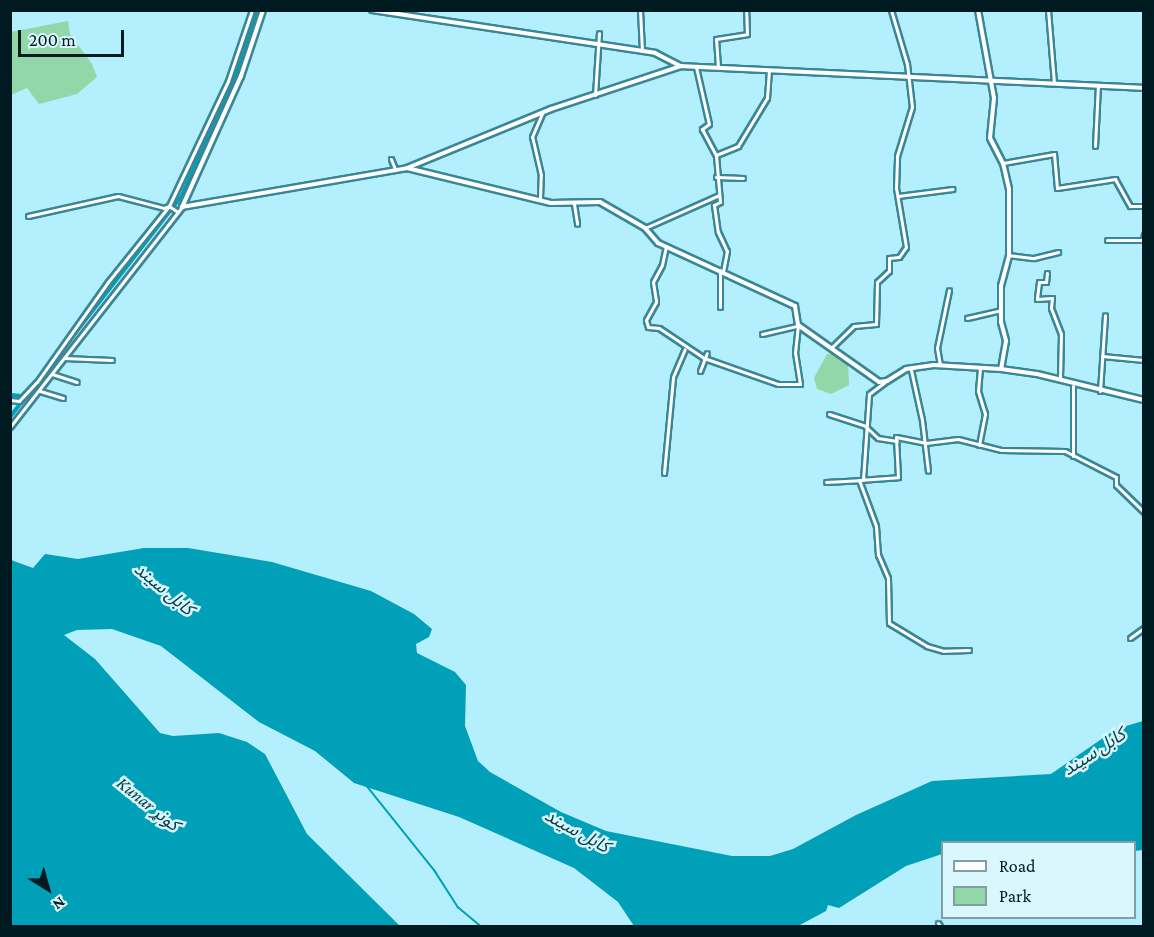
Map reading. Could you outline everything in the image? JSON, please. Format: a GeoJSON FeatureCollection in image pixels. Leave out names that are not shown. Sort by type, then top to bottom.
{"type":"FeatureCollection","features":[{"type":"Feature","properties":{"kind":"street"},"geometry":{"type":"LineString","coordinates":[[10,400],[19,401],[37,382],[108,282],[169,206],[228,81],[252,10]]}},
{"type":"Feature","properties":{"kind":"street"},"geometry":{"type":"LineString","coordinates":[[10,428],[182,207],[241,76],[263,10]]}},
{"type":"Feature","properties":{"kind":"street"},"geometry":{"type":"LineString","coordinates":[[372,10],[643,52],[681,66]]}},
{"type":"Feature","properties":{"kind":"street"},"geometry":{"type":"LineString","coordinates":[[640,10],[643,52]]}},
{"type":"Feature","properties":{"kind":"street"},"geometry":{"type":"LineString","coordinates":[[718,67],[716,39],[747,34],[746,10]]}},
{"type":"Feature","properties":{"kind":"street"},"geometry":{"type":"LineString","coordinates":[[832,347],[854,326],[876,324],[877,282],[889,271],[889,258],[899,256],[906,247],[897,196],[897,156],[904,144],[912,107],[909,77],[891,10]]}},
{"type":"Feature","properties":{"kind":"street"},"geometry":{"type":"LineString","coordinates":[[978,10],[988,56],[989,80],[995,112],[990,138],[1003,163],[1009,189],[1008,255],[1001,310],[1006,341],[1001,369]]}},
{"type":"Feature","properties":{"kind":"street"},"geometry":{"type":"LineString","coordinates":[[1048,10],[1054,83]]}},
{"type":"Feature","properties":{"kind":"street"},"geometry":{"type":"LineString","coordinates":[[594,95],[599,33]]}},
{"type":"Feature","properties":{"kind":"street"},"geometry":{"type":"LineString","coordinates":[[696,65],[704,88],[702,98],[709,124],[702,129],[716,155],[716,177],[720,202],[714,205],[718,232],[727,251],[722,270],[720,307]]}},
{"type":"Feature","properties":{"kind":"street"},"geometry":{"type":"LineString","coordinates":[[182,207],[296,190],[407,168],[542,113],[681,66],[1143,88]]}},
{"type":"Feature","properties":{"kind":"street"},"geometry":{"type":"LineString","coordinates":[[716,155],[738,146],[767,98],[770,69]]}},
{"type":"Feature","properties":{"kind":"street"},"geometry":{"type":"LineString","coordinates":[[1095,146],[1098,85]]}},
{"type":"Feature","properties":{"kind":"street"},"geometry":{"type":"LineString","coordinates":[[540,198],[540,175],[532,137],[542,113]]}},
{"type":"Feature","properties":{"kind":"street"},"geometry":{"type":"LineString","coordinates":[[1003,163],[1054,154],[1057,188],[1115,179],[1130,206],[1143,206]]}},
{"type":"Feature","properties":{"kind":"street"},"geometry":{"type":"LineString","coordinates":[[391,159],[395,169]]}},
{"type":"Feature","properties":{"kind":"street"},"geometry":{"type":"LineString","coordinates":[[407,168],[540,198],[551,204],[600,202],[645,228],[666,246],[722,270],[795,306],[798,325],[795,353],[800,384],[778,384],[685,349],[659,328],[648,327],[646,320],[656,302],[653,282],[662,265],[666,246]]}},
{"type":"Feature","properties":{"kind":"street"},"geometry":{"type":"LineString","coordinates":[[716,177],[743,178]]}},
{"type":"Feature","properties":{"kind":"street"},"geometry":{"type":"LineString","coordinates":[[897,196],[953,189]]}},
{"type":"Feature","properties":{"kind":"street"},"geometry":{"type":"LineString","coordinates":[[645,228],[719,195]]}},
{"type":"Feature","properties":{"kind":"street"},"geometry":{"type":"LineString","coordinates":[[28,216],[118,196],[164,208],[169,206]]}},
{"type":"Feature","properties":{"kind":"street"},"geometry":{"type":"LineString","coordinates":[[574,204],[577,224]]}},
{"type":"Feature","properties":{"kind":"street"},"geometry":{"type":"LineString","coordinates":[[169,206],[178,212]]}},
{"type":"Feature","properties":{"kind":"street"},"geometry":{"type":"LineString","coordinates":[[1107,240],[1143,240],[1143,235]]}},
{"type":"Feature","properties":{"kind":"street"},"geometry":{"type":"LineString","coordinates":[[1008,255],[1034,258],[1058,252]]}},
{"type":"Feature","properties":{"kind":"street"},"geometry":{"type":"LineString","coordinates":[[1047,273],[1046,282],[1039,282],[1037,299],[1052,298],[1051,308],[1060,333],[1060,379]]}},
{"type":"Feature","properties":{"kind":"street"},"geometry":{"type":"LineString","coordinates":[[940,365],[937,348],[949,290]]}},
{"type":"Feature","properties":{"kind":"street"},"geometry":{"type":"LineString","coordinates":[[967,318],[1001,310]]}},
{"type":"Feature","properties":{"kind":"street"},"geometry":{"type":"LineString","coordinates":[[1100,391],[1106,315]]}},
{"type":"Feature","properties":{"kind":"street"},"geometry":{"type":"LineString","coordinates":[[798,325],[832,347],[872,378],[887,381]]}},
{"type":"Feature","properties":{"kind":"street"},"geometry":{"type":"LineString","coordinates":[[762,334],[794,330],[798,325]]}},
{"type":"Feature","properties":{"kind":"street"},"geometry":{"type":"LineString","coordinates":[[664,473],[673,377],[685,349]]}},
{"type":"Feature","properties":{"kind":"street"},"geometry":{"type":"LineString","coordinates":[[700,371],[706,356]]}},
{"type":"Feature","properties":{"kind":"street"},"geometry":{"type":"LineString","coordinates":[[1102,356],[1143,360]]}},
{"type":"Feature","properties":{"kind":"street"},"geometry":{"type":"LineString","coordinates":[[64,358],[112,360]]}},
{"type":"Feature","properties":{"kind":"street"},"geometry":{"type":"LineString","coordinates":[[969,650],[944,651],[927,646],[910,639],[889,623],[888,578],[878,555],[876,526],[861,480],[869,394],[906,369],[940,365],[1001,369],[1060,379],[1074,386],[1143,400]]}},
{"type":"Feature","properties":{"kind":"street"},"geometry":{"type":"LineString","coordinates":[[979,445],[985,414],[978,391],[980,368]]}},
{"type":"Feature","properties":{"kind":"street"},"geometry":{"type":"LineString","coordinates":[[911,370],[926,443],[928,471]]}},
{"type":"Feature","properties":{"kind":"street"},"geometry":{"type":"LineString","coordinates":[[52,374],[77,382]]}},
{"type":"Feature","properties":{"kind":"street"},"geometry":{"type":"LineString","coordinates":[[1073,456],[1074,386]]}},
{"type":"Feature","properties":{"kind":"street"},"geometry":{"type":"LineString","coordinates":[[40,391],[63,398]]}},
{"type":"Feature","properties":{"kind":"street"},"geometry":{"type":"LineString","coordinates":[[829,414],[866,426],[878,438],[897,441]]}},
{"type":"Feature","properties":{"kind":"street"},"geometry":{"type":"LineString","coordinates":[[826,482],[898,477],[896,437],[926,443],[958,439],[1001,450],[1065,451],[1116,477],[1116,485],[1143,512]]}},
{"type":"Feature","properties":{"kind":"street"},"geometry":{"type":"LineString","coordinates":[[1130,638],[1143,628]]}},
{"type":"Feature","properties":{"kind":"green space"},"geometry":{"type":"Polygon","coordinates":[[[68,21],[70,34],[92,64],[97,77],[77,94],[39,104],[27,88],[11,95],[11,32],[68,21]]]}},
{"type":"Feature","properties":{"kind":"green space"},"geometry":{"type":"Polygon","coordinates":[[[836,353],[848,363],[849,385],[831,394],[817,389],[814,378],[827,354],[836,353]]]}},
{"type":"Feature","properties":{"kind":"water"},"geometry":{"type":"Polygon","coordinates":[[[144,548],[188,548],[272,562],[371,591],[414,614],[432,629],[429,637],[416,644],[417,653],[455,672],[466,685],[465,726],[478,761],[490,772],[561,812],[606,831],[732,856],[770,856],[793,849],[856,815],[932,781],[1051,774],[1116,729],[1143,721],[1143,850],[1136,851],[1136,841],[941,841],[941,854],[906,866],[839,908],[828,905],[826,911],[798,926],[634,926],[618,902],[574,868],[459,817],[354,783],[315,751],[259,722],[161,646],[112,629],[77,630],[64,635],[95,659],[160,733],[173,736],[219,733],[247,742],[265,754],[307,834],[400,926],[11,926],[11,560],[33,568],[45,554],[78,559],[144,548]]]}},
{"type":"Feature","properties":{"kind":"waterway"},"geometry":{"type":"LineString","coordinates":[[10,417],[182,195],[239,67],[258,10]]}},
{"type":"Feature","properties":{"kind":"waterway"},"geometry":{"type":"LineString","coordinates":[[12,395],[21,396]]}},
{"type":"Feature","properties":{"kind":"waterway"},"geometry":{"type":"LineString","coordinates":[[367,786],[435,871],[458,907],[481,926]]}},
{"type":"Feature","properties":{"kind":"water label","name":"کابل سيند"},"geometry":{"type":"Point","coordinates":[164,589]}},
{"type":"Feature","properties":{"kind":"water label","name":"کابل سيند"},"geometry":{"type":"Point","coordinates":[1094,752]}},
{"type":"Feature","properties":{"kind":"water label","name":"Kunar کونړ"},"geometry":{"type":"Point","coordinates":[148,804]}},
{"type":"Feature","properties":{"kind":"water label","name":"کابل سيند"},"geometry":{"type":"Point","coordinates":[577,831]}}]}
